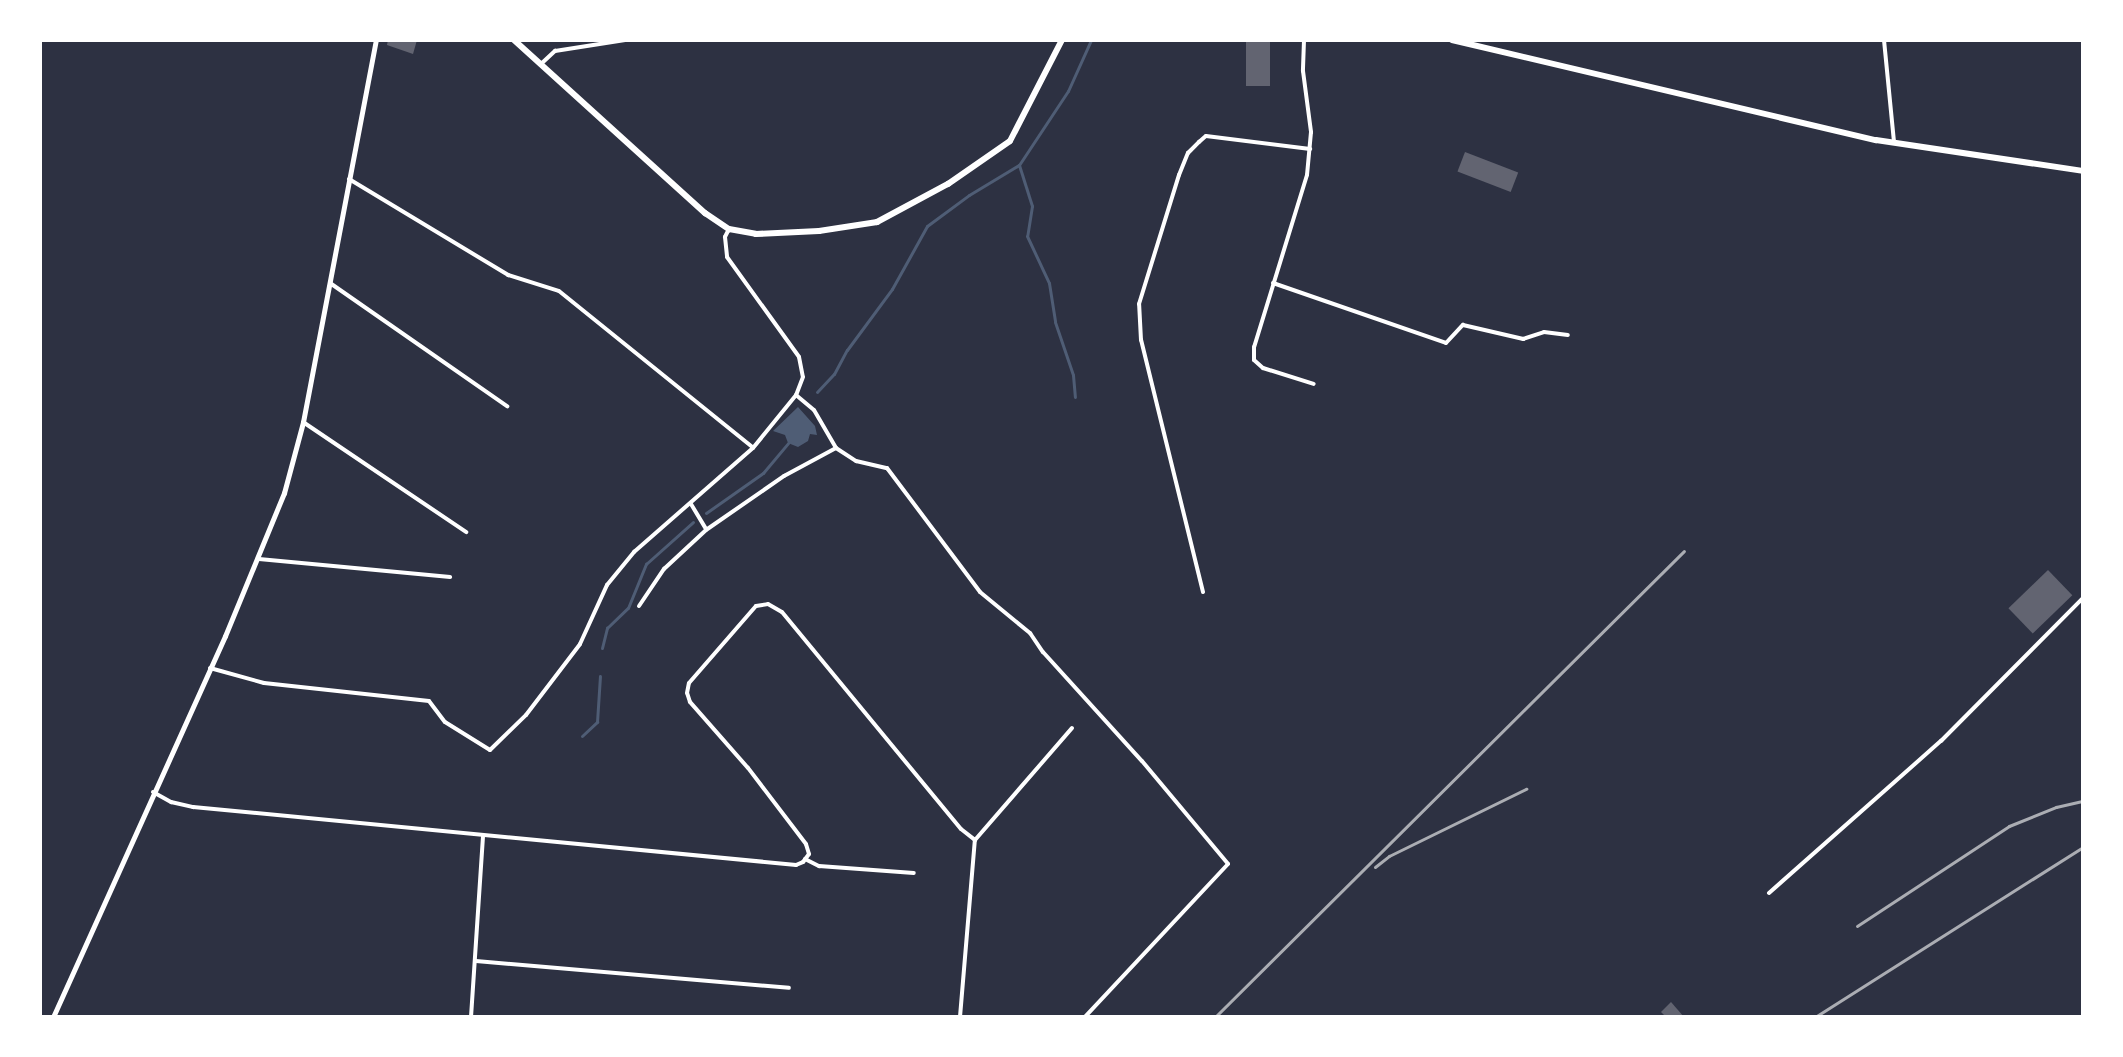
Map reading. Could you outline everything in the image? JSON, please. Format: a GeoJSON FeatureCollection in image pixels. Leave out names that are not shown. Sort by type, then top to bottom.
{"type":"FeatureCollection","features":[{"type":"Feature","properties":{"kind":"main road"},"geometry":{"type":"LineString","coordinates":[[514,40],[705,213],[729,229],[756,234],[819,231],[877,222],[903,211],[1010,141],[1062,40]]}},
{"type":"Feature","properties":{"kind":"main road"},"geometry":{"type":"LineString","coordinates":[[1452,40],[1894,142],[2083,171]]}},
{"type":"Feature","properties":{"kind":"street"},"geometry":{"type":"LineString","coordinates":[[53,1017],[259,559],[284,493],[303,422],[347,178],[376,40]]}},
{"type":"Feature","properties":{"kind":"street"},"geometry":{"type":"LineString","coordinates":[[541,64],[555,51],[625,40]]}},
{"type":"Feature","properties":{"kind":"street"},"geometry":{"type":"LineString","coordinates":[[1304,40],[1310,149],[1307,175],[1254,347],[1254,360],[1263,368],[1314,384]]}},
{"type":"Feature","properties":{"kind":"street"},"geometry":{"type":"LineString","coordinates":[[1884,40],[1894,142]]}},
{"type":"Feature","properties":{"kind":"street"},"geometry":{"type":"LineString","coordinates":[[1203,592],[1141,340],[1139,304],[1179,175],[1188,153],[1199,142],[1206,136],[1310,149]]}},
{"type":"Feature","properties":{"kind":"street"},"geometry":{"type":"LineString","coordinates":[[347,178],[508,275],[559,291],[753,448]]}},
{"type":"Feature","properties":{"kind":"street"},"geometry":{"type":"LineString","coordinates":[[210,668],[234,678],[264,683],[429,701],[445,722],[490,750],[526,715],[580,644],[607,585],[634,552],[753,448],[796,395],[803,377],[799,357],[727,257],[725,237],[729,229]]}},
{"type":"Feature","properties":{"kind":"street"},"geometry":{"type":"LineString","coordinates":[[330,283],[507,406]]}},
{"type":"Feature","properties":{"kind":"street"},"geometry":{"type":"LineString","coordinates":[[1273,283],[1446,343],[1463,325],[1523,339],[1544,332],[1568,335]]}},
{"type":"Feature","properties":{"kind":"street"},"geometry":{"type":"LineString","coordinates":[[796,395],[814,410],[836,448],[856,461],[887,468],[980,592],[1030,633],[1043,652],[1142,761],[1228,864],[1085,1017]]}},
{"type":"Feature","properties":{"kind":"street"},"geometry":{"type":"LineString","coordinates":[[303,422],[466,532]]}},
{"type":"Feature","properties":{"kind":"street"},"geometry":{"type":"LineString","coordinates":[[639,606],[664,569],[706,530],[784,476],[836,448]]}},
{"type":"Feature","properties":{"kind":"street"},"geometry":{"type":"LineString","coordinates":[[691,504],[706,530]]}},
{"type":"Feature","properties":{"kind":"street"},"geometry":{"type":"LineString","coordinates":[[259,559],[450,577]]}},
{"type":"Feature","properties":{"kind":"street"},"geometry":{"type":"LineString","coordinates":[[1769,893],[1941,741],[2083,598]]}},
{"type":"Feature","properties":{"kind":"street"},"geometry":{"type":"LineString","coordinates":[[153,792],[171,802],[193,807],[796,865],[809,854],[806,844],[748,768],[690,702],[687,693],[689,683],[756,606],[768,604],[782,612],[961,829],[975,840]]}},
{"type":"Feature","properties":{"kind":"street"},"geometry":{"type":"LineString","coordinates":[[960,1017],[975,840],[1072,728]]}},
{"type":"Feature","properties":{"kind":"street"},"geometry":{"type":"LineString","coordinates":[[471,1017],[483,835]]}},
{"type":"Feature","properties":{"kind":"street"},"geometry":{"type":"LineString","coordinates":[[805,859],[819,866],[914,873]]}},
{"type":"Feature","properties":{"kind":"street"},"geometry":{"type":"LineString","coordinates":[[476,961],[789,988]]}},
{"type":"Feature","properties":{"kind":"water"},"geometry":{"type":"Polygon","coordinates":[[[798,407],[815,426],[817,435],[810,434],[808,441],[798,447],[788,443],[785,435],[773,431],[798,407]]]}},
{"type":"Feature","properties":{"kind":"building"},"geometry":{"type":"Polygon","coordinates":[[[388,40],[417,40],[413,54],[387,45],[388,40]]]}},
{"type":"Feature","properties":{"kind":"building"},"geometry":{"type":"Polygon","coordinates":[[[1246,40],[1270,40],[1270,86],[1246,86],[1246,40]]]}},
{"type":"Feature","properties":{"kind":"building"},"geometry":{"type":"Polygon","coordinates":[[[1465,152],[1518,172],[1511,192],[1457,172],[1465,152]]]}},
{"type":"Feature","properties":{"kind":"building"},"geometry":{"type":"Polygon","coordinates":[[[2048,570],[2072,595],[2033,633],[2008,608],[2048,570]]]}},
{"type":"Feature","properties":{"kind":"building"},"geometry":{"type":"Polygon","coordinates":[[[1671,1002],[1684,1017],[1666,1017],[1661,1012],[1671,1002]]]}},
{"type":"Feature","properties":{"kind":"waterway"},"geometry":{"type":"LineString","coordinates":[[817,392],[834,374],[847,350],[892,289],[927,226],[969,195],[1019,165],[1068,91],[1091,40]]}},
{"type":"Feature","properties":{"kind":"waterway"},"geometry":{"type":"LineString","coordinates":[[1019,165],[1032,206],[1027,236],[1049,283],[1055,322],[1073,375],[1075,397]]}},
{"type":"Feature","properties":{"kind":"waterway"},"geometry":{"type":"LineString","coordinates":[[706,513],[763,473],[788,443]]}},
{"type":"Feature","properties":{"kind":"waterway"},"geometry":{"type":"LineString","coordinates":[[602,648],[607,628],[628,608],[646,564],[693,522]]}},
{"type":"Feature","properties":{"kind":"waterway"},"geometry":{"type":"LineString","coordinates":[[582,736],[597,722],[600,676]]}},
{"type":"Feature","properties":{"kind":"railway"},"geometry":{"type":"LineString","coordinates":[[1215,1017],[1684,551]]}},
{"type":"Feature","properties":{"kind":"railway"},"geometry":{"type":"LineString","coordinates":[[1375,867],[1389,856],[1526,789]]}},
{"type":"Feature","properties":{"kind":"railway"},"geometry":{"type":"LineString","coordinates":[[1857,926],[2009,826],[2056,807],[2083,801]]}},
{"type":"Feature","properties":{"kind":"railway"},"geometry":{"type":"LineString","coordinates":[[1815,1017],[2083,847]]}}]}
